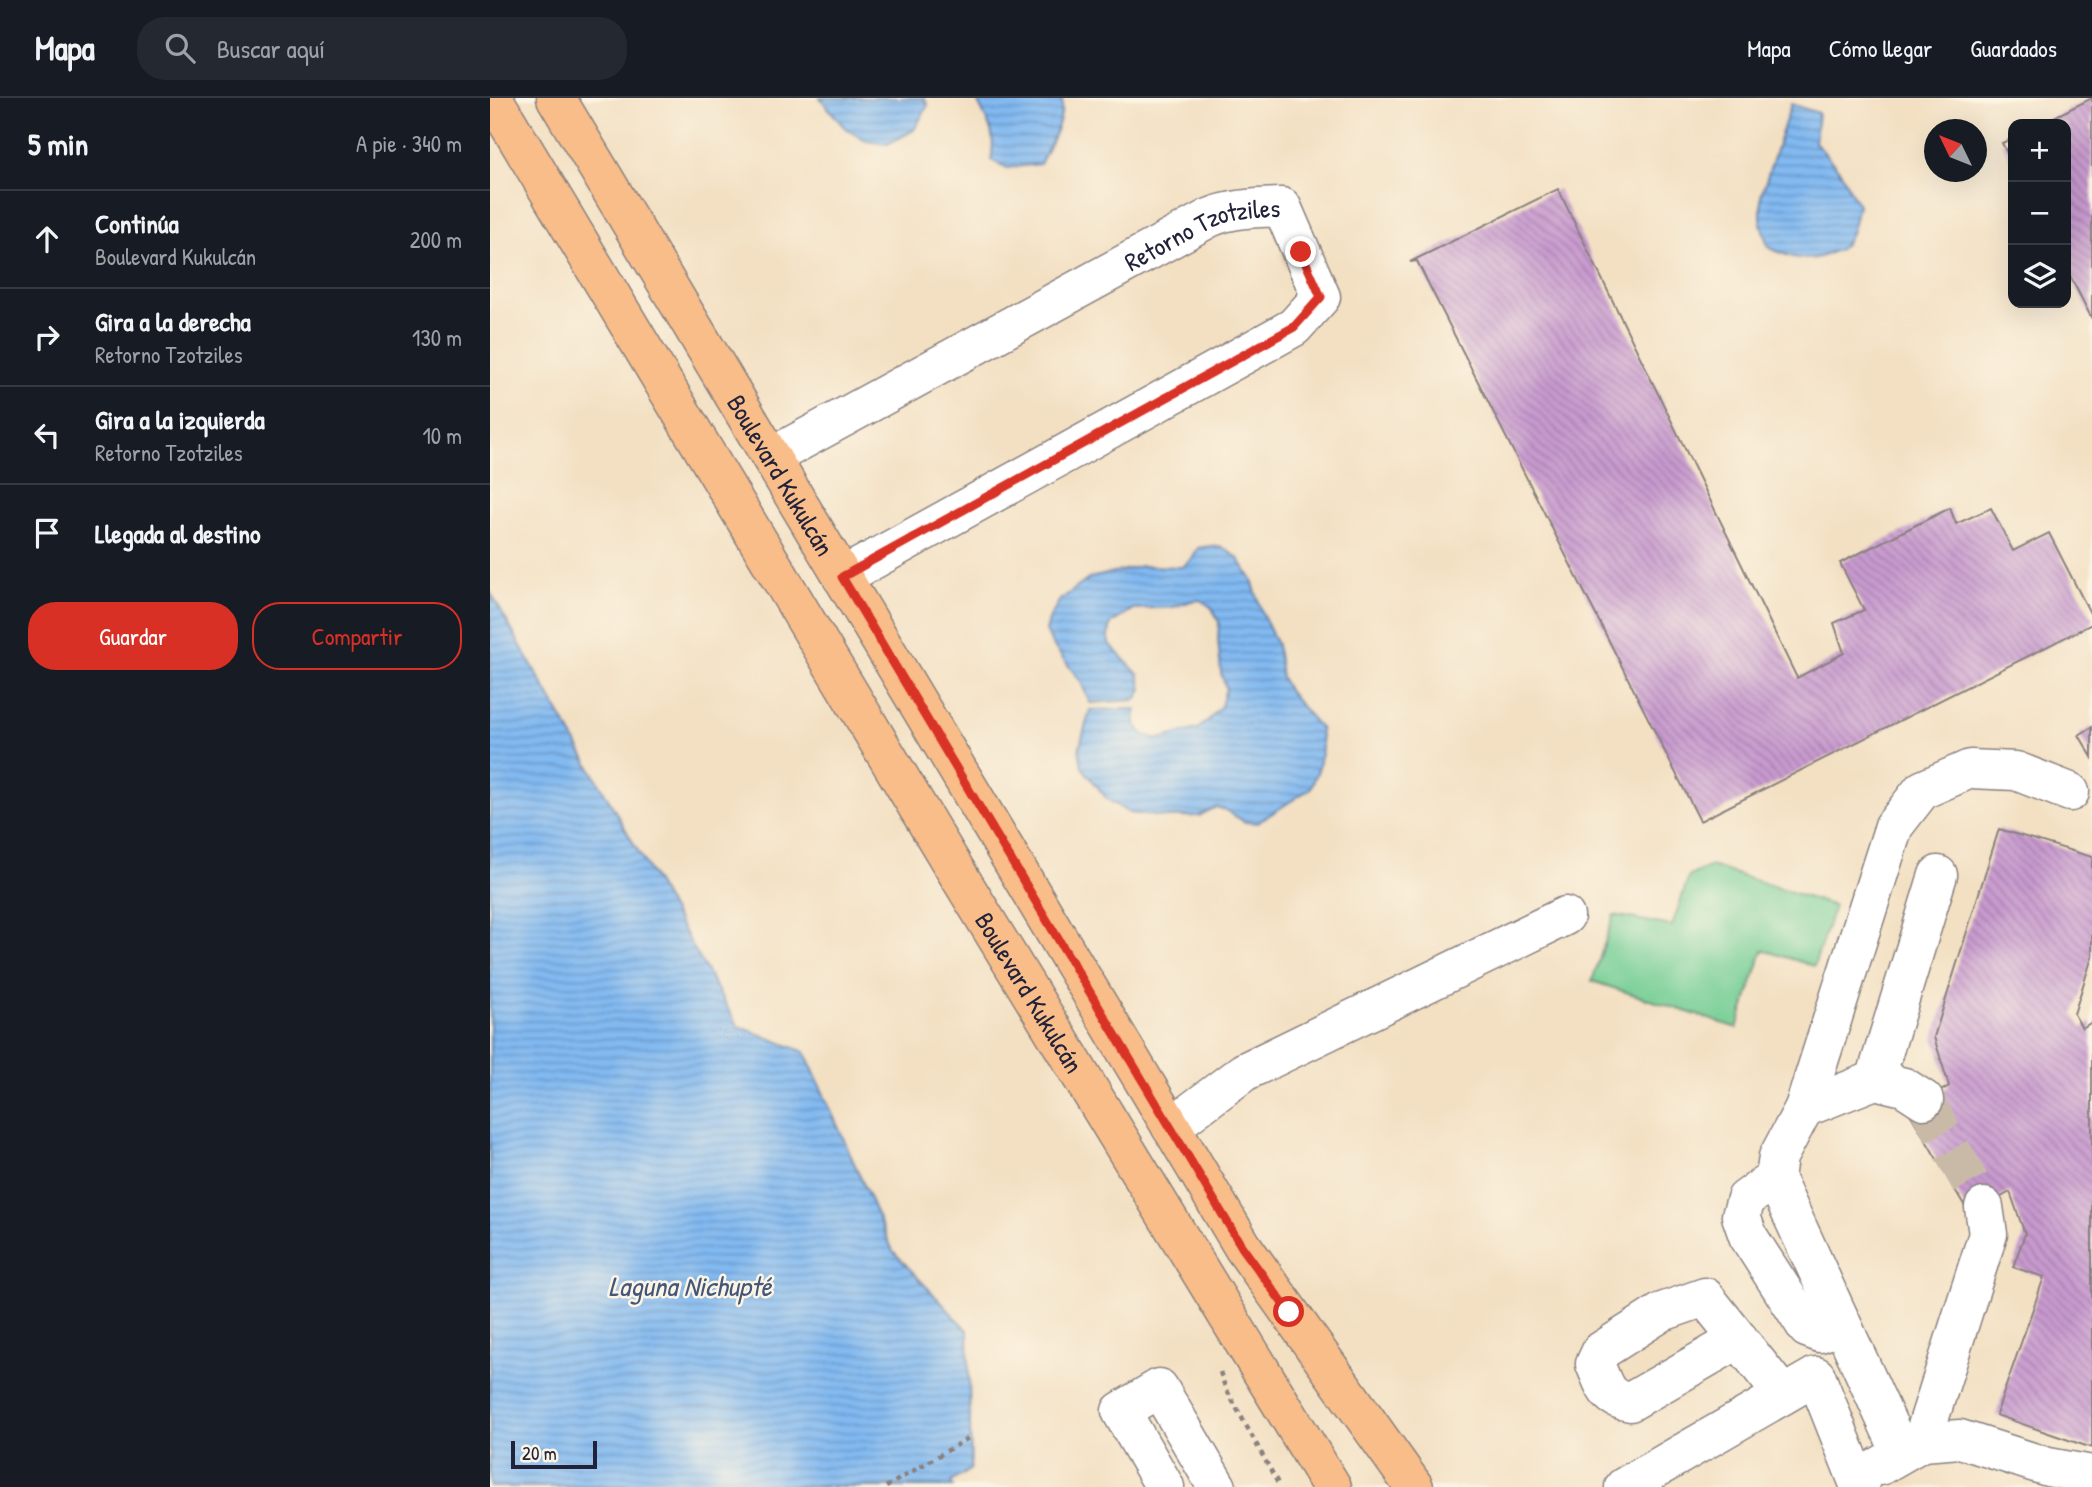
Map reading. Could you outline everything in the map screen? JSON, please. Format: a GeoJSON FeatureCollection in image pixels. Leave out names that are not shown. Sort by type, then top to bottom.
{"type":"FeatureCollection","features":[{"type":"Feature","properties":{"kind":"main road","name":"Boulevard Kukulcán"},"geometry":{"type":"LineString","coordinates":[[493,98],[947,858],[1332,1487]]}},
{"type":"Feature","properties":{"kind":"main road","name":"Boulevard Kukulcán"},"geometry":{"type":"LineString","coordinates":[[556,98],[1242,1247],[1414,1487]]}},
{"type":"Feature","properties":{"kind":"street","name":"Retorno Tzotziles"},"geometry":{"type":"LineString","coordinates":[[771,457],[1209,218],[1246,208],[1282,207],[1321,297],[1294,327],[842,577]]}},
{"type":"Feature","properties":{"kind":"street"},"geometry":{"type":"LineString","coordinates":[[1912,1448],[1842,1325],[1775,1178],[1778,1157],[1804,1108],[1894,826],[1922,790],[1970,769],[2016,771],[2070,792]]}},
{"type":"Feature","properties":{"kind":"street"},"geometry":{"type":"LineString","coordinates":[[1875,1080],[1938,876]]}},
{"type":"Feature","properties":{"kind":"street"},"geometry":{"type":"LineString","coordinates":[[1171,1128],[1244,1072],[1564,916]]}},
{"type":"Feature","properties":{"kind":"street"},"geometry":{"type":"LineString","coordinates":[[1804,1108],[1875,1080],[1904,1087],[1924,1100]]}},
{"type":"Feature","properties":{"kind":"street"},"geometry":{"type":"LineString","coordinates":[[1912,1448],[1988,1234],[1984,1208]]}},
{"type":"Feature","properties":{"kind":"street"},"geometry":{"type":"LineString","coordinates":[[1739,1339],[1783,1395]]}},
{"type":"Feature","properties":{"kind":"street"},"geometry":{"type":"LineString","coordinates":[[1624,1487],[1680,1472],[1783,1395],[1816,1376],[1858,1483],[1912,1448],[1960,1439],[2049,1467],[2092,1475]]}},
{"type":"Feature","properties":{"kind":"street"},"geometry":{"type":"LineString","coordinates":[[1165,1487],[1121,1411],[1159,1388],[1217,1487]]}},
{"type":"Feature","properties":{"kind":"path"},"geometry":{"type":"LineString","coordinates":[[886,1487],[970,1437]]}},
{"type":"Feature","properties":{"kind":"green space"},"geometry":{"type":"Polygon","coordinates":[[[1711,866],[1834,906],[1814,966],[1763,950],[1737,1028],[1592,981],[1614,915],[1672,926],[1689,876],[1711,866]]]}},
{"type":"Feature","properties":{"kind":"water"},"geometry":{"type":"Polygon","coordinates":[[[820,98],[924,98],[928,105],[914,130],[888,144],[866,141],[845,128],[820,98]]]}},
{"type":"Feature","properties":{"kind":"water"},"geometry":{"type":"Polygon","coordinates":[[[976,98],[1062,98],[1059,124],[1040,164],[1007,168],[991,160],[992,134],[976,98]]]}},
{"type":"Feature","properties":{"kind":"water"},"geometry":{"type":"Polygon","coordinates":[[[1791,104],[1818,113],[1815,142],[1840,171],[1858,205],[1849,238],[1842,248],[1815,258],[1792,257],[1768,247],[1761,223],[1761,196],[1791,104]]]}},
{"type":"Feature","properties":{"kind":"water"},"geometry":{"type":"Polygon","coordinates":[[[1198,548],[1223,548],[1237,557],[1252,580],[1263,615],[1277,645],[1281,677],[1289,692],[1320,728],[1322,748],[1319,767],[1311,788],[1257,823],[1245,822],[1216,807],[1199,816],[1163,817],[1129,813],[1107,799],[1082,767],[1079,749],[1090,710],[1136,709],[1135,724],[1144,735],[1159,739],[1197,729],[1221,706],[1226,688],[1221,673],[1219,622],[1212,608],[1201,600],[1174,607],[1133,609],[1111,624],[1108,637],[1110,645],[1139,675],[1142,690],[1136,700],[1090,703],[1081,682],[1052,644],[1046,631],[1050,617],[1060,600],[1090,578],[1142,566],[1182,567],[1192,559],[1198,548]]]}},
{"type":"Feature","properties":{"kind":"water","name":"Laguna Nichupté"},"geometry":{"type":"Polygon","coordinates":[[[490,592],[738,1026],[805,1052],[893,1251],[968,1331],[971,1469],[951,1482],[953,1487],[490,1487],[490,592]]]}},
{"type":"Feature","properties":{"kind":"building"},"geometry":{"type":"Polygon","coordinates":[[[2092,98],[2092,319],[2071,278],[2071,119],[2050,119],[2092,98]]]}},
{"type":"Feature","properties":{"kind":"building"},"geometry":{"type":"Polygon","coordinates":[[[2008,140],[2008,155],[2002,143],[2008,140]]]}},
{"type":"Feature","properties":{"kind":"building"},"geometry":{"type":"Polygon","coordinates":[[[1558,189],[1797,678],[1844,653],[1834,623],[1864,610],[1840,563],[1950,508],[1956,524],[1991,508],[2013,551],[2049,533],[2092,617],[2092,624],[1700,821],[1417,261],[1410,262],[1558,189]]]}},
{"type":"Feature","properties":{"kind":"building"},"geometry":{"type":"Polygon","coordinates":[[[2092,727],[2092,757],[2079,735],[2092,727]]]}},
{"type":"Feature","properties":{"kind":"building"},"geometry":{"type":"Polygon","coordinates":[[[1999,829],[2092,857],[2092,957],[2074,1014],[2082,1028],[2092,1022],[2092,1448],[1996,1415],[2044,1277],[2013,1267],[2025,1234],[2010,1192],[1970,1215],[1908,1110],[1949,1086],[1934,1037],[1999,829]]]}},
{"type":"Feature","properties":{"kind":"tunnel"},"geometry":{"type":"LineString","coordinates":[[1924,1100],[1984,1207]]}},
{"type":"Feature","properties":{"kind":"route"},"geometry":{"type":"LineString","coordinates":[[1289,1312],[1242,1247],[842,577],[1294,327],[1321,297],[1301,252]]}}]}
